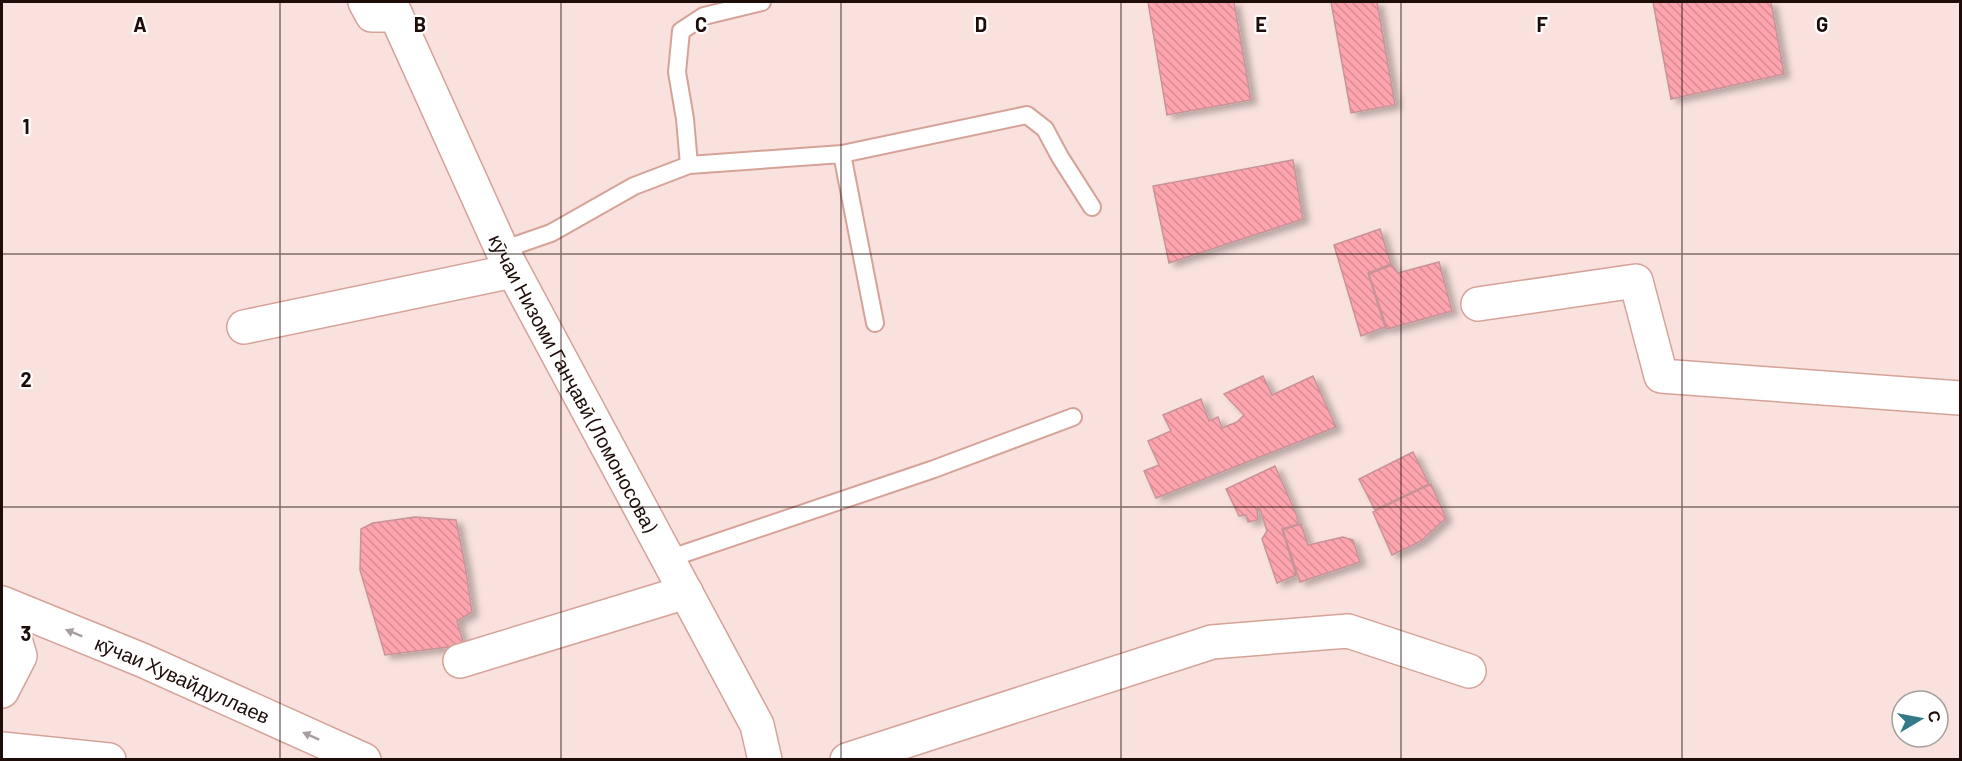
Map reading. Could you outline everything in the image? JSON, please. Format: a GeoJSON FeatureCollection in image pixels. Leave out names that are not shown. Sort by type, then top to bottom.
{"type":"FeatureCollection","features":[{"type":"Feature","properties":{"kind":"street"},"geometry":{"type":"LineString","coordinates":[[365,2],[372,15],[393,8]]}},
{"type":"Feature","properties":{"kind":"street","name":"кӯчаи Низоми Ганҷавӣ (Ломоносова)"},"geometry":{"type":"LineString","coordinates":[[393,8],[508,261],[757,725],[765,759]]}},
{"type":"Feature","properties":{"kind":"street"},"geometry":{"type":"LineString","coordinates":[[244,327],[508,261]]}},
{"type":"Feature","properties":{"kind":"street"},"geometry":{"type":"LineString","coordinates":[[1478,304],[1636,281],[1661,376],[1960,398]]}},
{"type":"Feature","properties":{"kind":"street"},"geometry":{"type":"LineString","coordinates":[[460,661],[686,592]]}},
{"type":"Feature","properties":{"kind":"street"},"geometry":{"type":"LineString","coordinates":[[2,691],[20,656],[3,604]]}},
{"type":"Feature","properties":{"kind":"street","name":"кӯчаи Хувайдуллаев"},"geometry":{"type":"LineString","coordinates":[[3,604],[142,660],[364,759]]}},
{"type":"Feature","properties":{"kind":"street"},"geometry":{"type":"LineString","coordinates":[[847,759],[1212,642],[1348,632],[1469,670]]}},
{"type":"Feature","properties":{"kind":"street"},"geometry":{"type":"LineString","coordinates":[[2,749],[109,759]]}},
{"type":"Feature","properties":{"kind":"lane"},"geometry":{"type":"LineString","coordinates":[[689,165],[685,119],[677,72],[681,31],[704,16],[762,2]]}},
{"type":"Feature","properties":{"kind":"lane"},"geometry":{"type":"LineString","coordinates":[[508,261],[634,186],[689,165],[842,154],[1027,115],[1045,129],[1092,207]]}},
{"type":"Feature","properties":{"kind":"lane"},"geometry":{"type":"LineString","coordinates":[[842,154],[875,322]]}},
{"type":"Feature","properties":{"kind":"lane"},"geometry":{"type":"LineString","coordinates":[[668,559],[934,469],[1073,417]]}},
{"type":"Feature","properties":{"kind":"building"},"geometry":{"type":"Polygon","coordinates":[[[1148,2],[1234,2],[1251,100],[1167,115],[1148,2]]]}},
{"type":"Feature","properties":{"kind":"building"},"geometry":{"type":"Polygon","coordinates":[[[1331,2],[1377,2],[1395,105],[1351,113],[1331,2]]]}},
{"type":"Feature","properties":{"kind":"building"},"geometry":{"type":"Polygon","coordinates":[[[1653,2],[1771,2],[1784,74],[1671,99],[1653,2]]]}},
{"type":"Feature","properties":{"kind":"building"},"geometry":{"type":"Polygon","coordinates":[[[1293,160],[1303,219],[1169,263],[1153,186],[1293,160]]]}},
{"type":"Feature","properties":{"kind":"building"},"geometry":{"type":"Polygon","coordinates":[[[1380,229],[1391,264],[1368,273],[1385,327],[1361,336],[1334,245],[1380,229]]]}},
{"type":"Feature","properties":{"kind":"building"},"geometry":{"type":"Polygon","coordinates":[[[1439,262],[1452,311],[1387,329],[1369,274],[1392,265],[1398,273],[1439,262]]]}},
{"type":"Feature","properties":{"kind":"building"},"geometry":{"type":"Polygon","coordinates":[[[1263,376],[1272,395],[1313,376],[1336,427],[1156,498],[1144,471],[1159,465],[1148,441],[1171,431],[1163,415],[1201,399],[1209,421],[1218,417],[1222,428],[1237,422],[1244,415],[1224,394],[1263,376]]]}},
{"type":"Feature","properties":{"kind":"building"},"geometry":{"type":"Polygon","coordinates":[[[1413,452],[1429,484],[1375,510],[1359,479],[1413,452]]]}},
{"type":"Feature","properties":{"kind":"building"},"geometry":{"type":"Polygon","coordinates":[[[1275,466],[1297,516],[1298,524],[1282,529],[1296,575],[1277,583],[1262,539],[1267,531],[1260,509],[1257,509],[1258,520],[1248,522],[1246,515],[1239,516],[1226,489],[1275,466]]]}},
{"type":"Feature","properties":{"kind":"building"},"geometry":{"type":"Polygon","coordinates":[[[1431,484],[1446,518],[1421,541],[1392,555],[1373,512],[1431,484]]]}},
{"type":"Feature","properties":{"kind":"building"},"geometry":{"type":"Polygon","coordinates":[[[415,517],[456,520],[472,612],[457,621],[464,645],[385,655],[360,570],[361,529],[373,523],[415,517]]]}},
{"type":"Feature","properties":{"kind":"building"},"geometry":{"type":"Polygon","coordinates":[[[1301,524],[1308,545],[1343,537],[1353,540],[1360,562],[1300,582],[1283,530],[1301,524]]]}}]}
